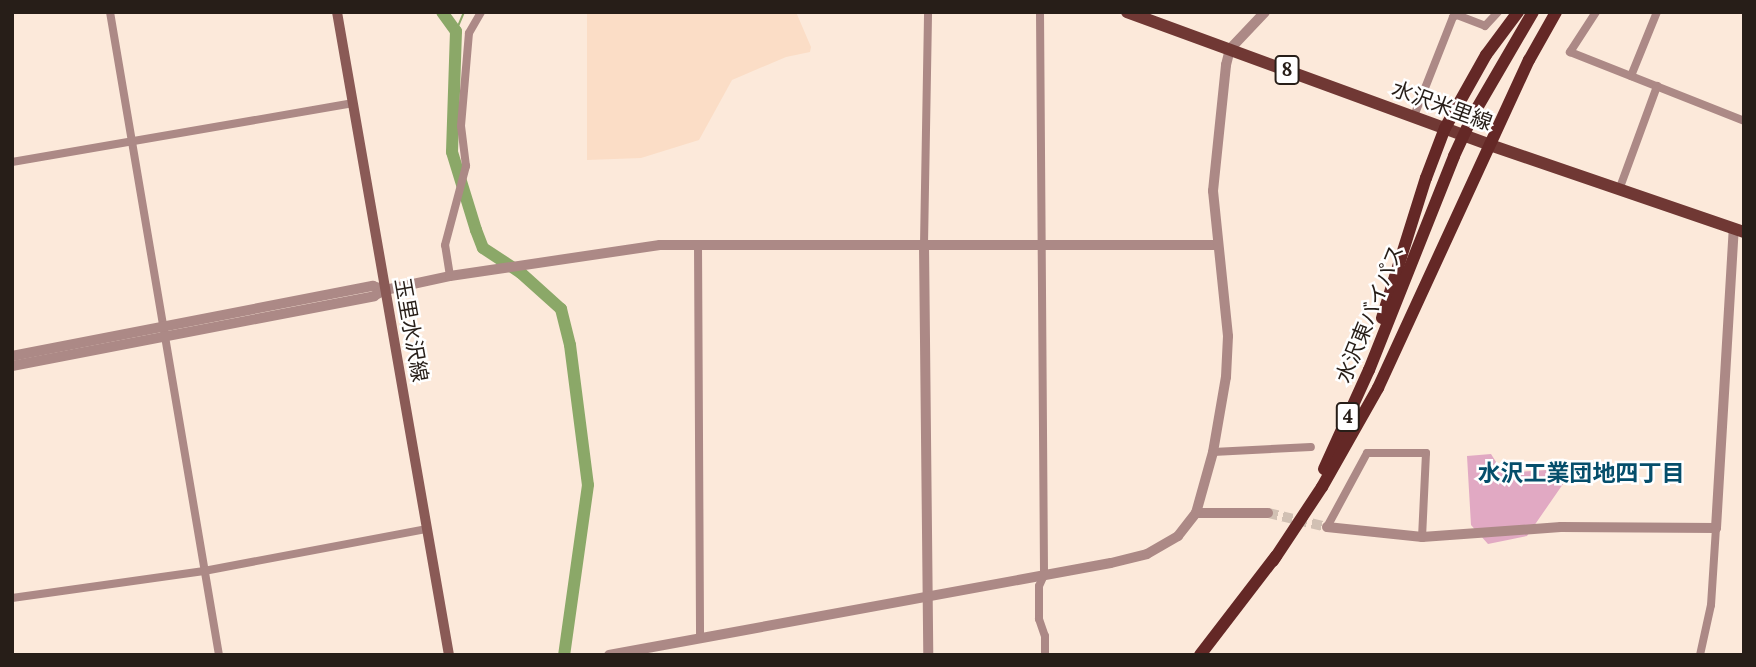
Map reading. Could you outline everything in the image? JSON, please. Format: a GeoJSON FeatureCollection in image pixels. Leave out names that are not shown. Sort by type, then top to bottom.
{"type":"FeatureCollection","features":[{"type":"Feature","properties":{"kind":"highway"},"geometry":{"type":"LineString","coordinates":[[1346,421],[1446,128],[1486,55],[1518,12]]}},
{"type":"Feature","properties":{"kind":"highway","name":"水沢東バイパス"},"geometry":{"type":"LineString","coordinates":[[1200,655],[1273,561],[1346,421],[1472,115],[1533,12]]}},
{"type":"Feature","properties":{"kind":"highway"},"geometry":{"type":"LineString","coordinates":[[1273,561],[1322,487],[1378,388],[1529,60],[1556,12]]}},
{"type":"Feature","properties":{"kind":"main road","name":"玉里水沢線"},"geometry":{"type":"LineString","coordinates":[[337,12],[449,655]]}},
{"type":"Feature","properties":{"kind":"main road","name":"水沢米里線"},"geometry":{"type":"LineString","coordinates":[[1127,12],[1490,145],[1739,230]]}},
{"type":"Feature","properties":{"kind":"street"},"geometry":{"type":"LineString","coordinates":[[110,12],[219,655]]}},
{"type":"Feature","properties":{"kind":"street"},"geometry":{"type":"LineString","coordinates":[[450,276],[445,245],[464,170],[461,126],[469,33],[481,12]]}},
{"type":"Feature","properties":{"kind":"street"},"geometry":{"type":"LineString","coordinates":[[928,12],[924,245],[930,596],[928,655]]}},
{"type":"Feature","properties":{"kind":"street"},"geometry":{"type":"LineString","coordinates":[[1040,12],[1044,575],[1039,586],[1039,619],[1045,636],[1045,655]]}},
{"type":"Feature","properties":{"kind":"street"},"geometry":{"type":"LineString","coordinates":[[608,655],[1147,554],[1178,536],[1196,513],[1213,452],[1226,377],[1228,337],[1216,245],[1213,191],[1216,139],[1230,49],[1265,12]]}},
{"type":"Feature","properties":{"kind":"street"},"geometry":{"type":"LineString","coordinates":[[1414,116],[1452,17],[1457,15],[1485,26],[1497,12]]}},
{"type":"Feature","properties":{"kind":"street"},"geometry":{"type":"LineString","coordinates":[[1596,12],[1570,52],[1744,121]]}},
{"type":"Feature","properties":{"kind":"street"},"geometry":{"type":"LineString","coordinates":[[1631,76],[1657,12]]}},
{"type":"Feature","properties":{"kind":"street"},"geometry":{"type":"LineString","coordinates":[[1619,190],[1657,86]]}},
{"type":"Feature","properties":{"kind":"street"},"geometry":{"type":"LineString","coordinates":[[12,162],[352,103]]}},
{"type":"Feature","properties":{"kind":"street"},"geometry":{"type":"LineString","coordinates":[[1700,655],[1712,605],[1739,230]]}},
{"type":"Feature","properties":{"kind":"street"},"geometry":{"type":"LineString","coordinates":[[698,244],[700,638]]}},
{"type":"Feature","properties":{"kind":"street"},"geometry":{"type":"LineString","coordinates":[[12,356],[374,296],[384,290],[450,276],[660,245],[1216,245]]}},
{"type":"Feature","properties":{"kind":"street"},"geometry":{"type":"LineString","coordinates":[[12,366],[163,332]]}},
{"type":"Feature","properties":{"kind":"street"},"geometry":{"type":"LineString","coordinates":[[1213,452],[1311,447]]}},
{"type":"Feature","properties":{"kind":"street"},"geometry":{"type":"LineString","coordinates":[[1422,537],[1426,453],[1367,453],[1327,527],[1422,537],[1561,527],[1716,528]]}},
{"type":"Feature","properties":{"kind":"street"},"geometry":{"type":"LineString","coordinates":[[1196,513],[1268,513]]}},
{"type":"Feature","properties":{"kind":"street"},"geometry":{"type":"LineString","coordinates":[[12,598],[204,571],[427,528]]}},
{"type":"Feature","properties":{"kind":"shaded area"},"geometry":{"type":"Polygon","coordinates":[[[587,12],[796,12],[811,47],[810,52],[786,57],[732,80],[699,140],[641,158],[587,160],[587,12]]]}},
{"type":"Feature","properties":{"kind":"shaded area"},"geometry":{"type":"Polygon","coordinates":[[[1491,454],[1503,473],[1547,470],[1563,484],[1527,536],[1488,544],[1471,525],[1467,456],[1491,454]]]}},
{"type":"Feature","properties":{"kind":"waterway"},"geometry":{"type":"LineString","coordinates":[[442,12],[456,31],[452,152],[476,230],[483,248],[521,273],[561,309],[570,345],[588,485],[564,655]]}},
{"type":"Feature","properties":{"kind":"waterway"},"geometry":{"type":"LineString","coordinates":[[456,31],[464,12]]}},
{"type":"Feature","properties":{"kind":"tunnel"},"geometry":{"type":"LineString","coordinates":[[1268,513],[1327,527]]}},
{"type":"Feature","properties":{"kind":"district","name":"水沢工業団地四丁目"},"geometry":{"type":"Point","coordinates":[1581,473]}}]}
